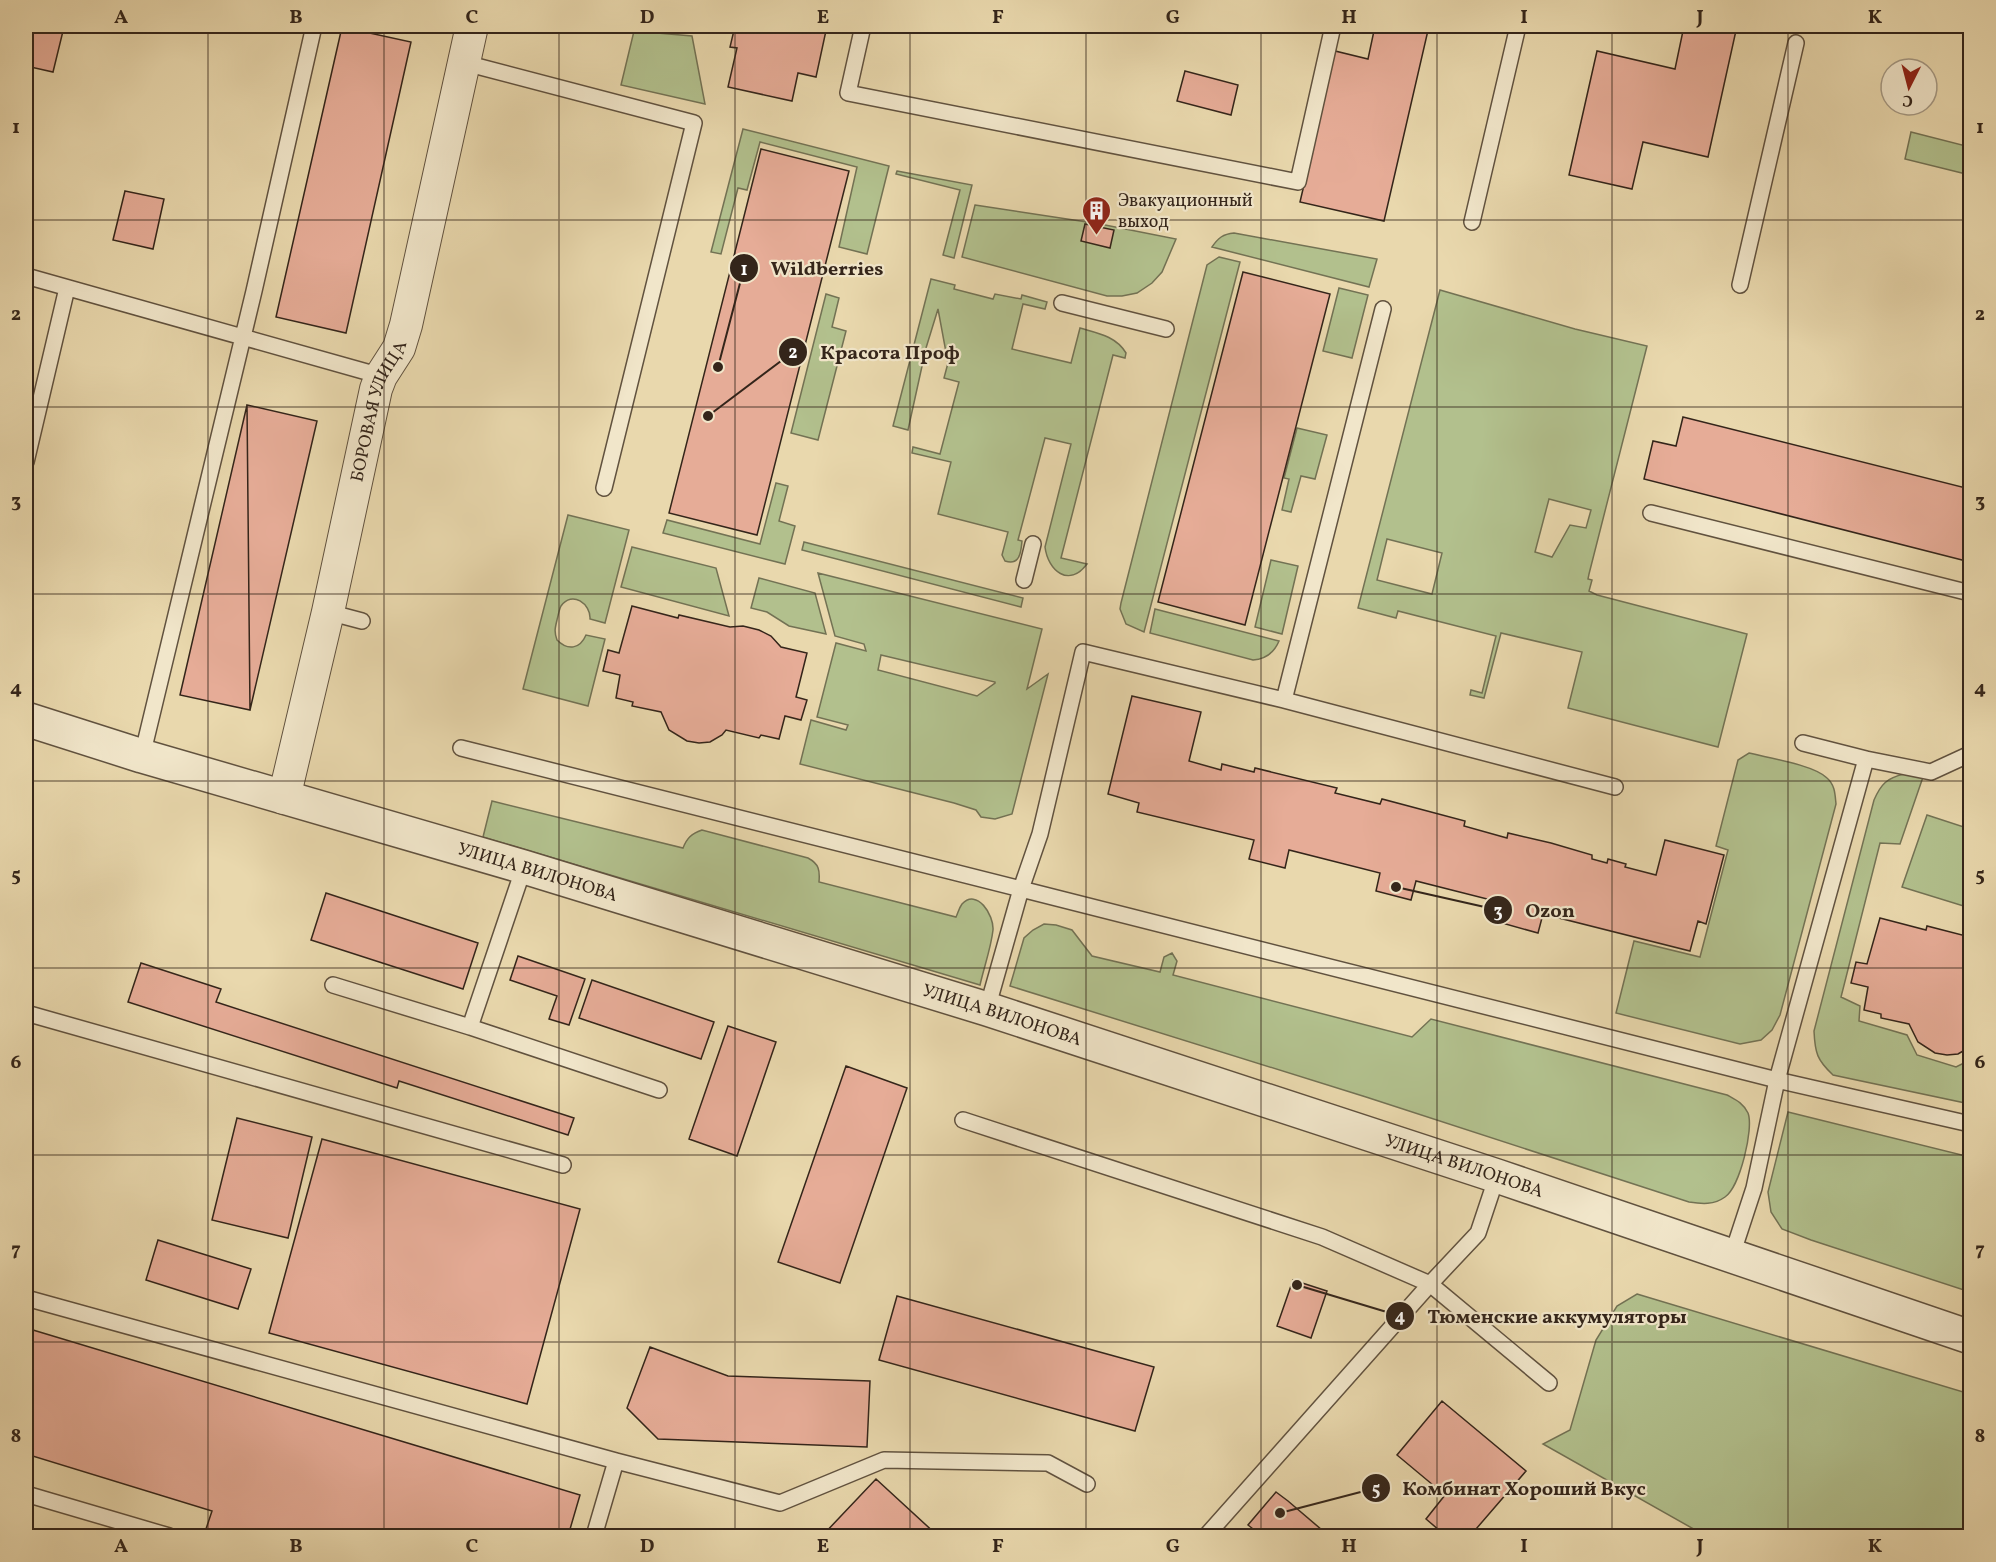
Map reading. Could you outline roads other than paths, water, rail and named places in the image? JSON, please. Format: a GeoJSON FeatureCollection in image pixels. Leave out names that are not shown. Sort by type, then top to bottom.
{"type":"FeatureCollection","features":[{"type":"Feature","properties":{"kind":"street","name":"БОРОВАЯ УЛИЦА"},"geometry":{"type":"LineString","coordinates":[[284,798],[328,612],[376,389],[381,376],[399,348],[406,325],[472,26]]}},
{"type":"Feature","properties":{"kind":"street","name":"УЛИЦА ВИЛОНОВА"},"geometry":{"type":"LineString","coordinates":[[26,719],[142,756],[524,867],[987,1009],[1497,1176],[1971,1337]]}},
{"type":"Feature","properties":{"kind":"lane"},"geometry":{"type":"LineString","coordinates":[[142,756],[314,26]]}},
{"type":"Feature","properties":{"kind":"lane"},"geometry":{"type":"LineString","coordinates":[[863,26],[848,93],[1298,182],[1333,26]]}},
{"type":"Feature","properties":{"kind":"lane"},"geometry":{"type":"LineString","coordinates":[[1472,222],[1518,26]]}},
{"type":"Feature","properties":{"kind":"lane"},"geometry":{"type":"LineString","coordinates":[[1740,285],[1796,43]]}},
{"type":"Feature","properties":{"kind":"lane"},"geometry":{"type":"LineString","coordinates":[[465,63],[694,123],[604,489]]}},
{"type":"Feature","properties":{"kind":"lane"},"geometry":{"type":"LineString","coordinates":[[26,276],[381,376]]}},
{"type":"Feature","properties":{"kind":"lane"},"geometry":{"type":"LineString","coordinates":[[26,462],[67,288]]}},
{"type":"Feature","properties":{"kind":"lane"},"geometry":{"type":"LineString","coordinates":[[1062,303],[1166,329]]}},
{"type":"Feature","properties":{"kind":"lane"},"geometry":{"type":"LineString","coordinates":[[1284,700],[1383,309]]}},
{"type":"Feature","properties":{"kind":"lane"},"geometry":{"type":"LineString","coordinates":[[1651,513],[1971,593]]}},
{"type":"Feature","properties":{"kind":"lane"},"geometry":{"type":"LineString","coordinates":[[1024,580],[1033,544]]}},
{"type":"Feature","properties":{"kind":"lane"},"geometry":{"type":"LineString","coordinates":[[328,612],[362,621]]}},
{"type":"Feature","properties":{"kind":"lane"},"geometry":{"type":"LineString","coordinates":[[987,1009],[1021,889],[1040,834],[1083,652],[1284,700],[1615,787]]}},
{"type":"Feature","properties":{"kind":"lane"},"geometry":{"type":"LineString","coordinates":[[1803,743],[1931,772],[1971,754]]}},
{"type":"Feature","properties":{"kind":"lane"},"geometry":{"type":"LineString","coordinates":[[461,748],[1777,1080],[1971,1124]]}},
{"type":"Feature","properties":{"kind":"lane"},"geometry":{"type":"LineString","coordinates":[[1732,1255],[1754,1188],[1777,1080],[1866,759]]}},
{"type":"Feature","properties":{"kind":"lane"},"geometry":{"type":"LineString","coordinates":[[470,1027],[524,867]]}},
{"type":"Feature","properties":{"kind":"lane"},"geometry":{"type":"LineString","coordinates":[[333,985],[470,1027],[659,1090]]}},
{"type":"Feature","properties":{"kind":"lane"},"geometry":{"type":"LineString","coordinates":[[26,1013],[563,1165]]}},
{"type":"Feature","properties":{"kind":"lane"},"geometry":{"type":"LineString","coordinates":[[963,1120],[1322,1237],[1430,1284],[1549,1383]]}},
{"type":"Feature","properties":{"kind":"lane"},"geometry":{"type":"LineString","coordinates":[[1206,1536],[1478,1233],[1497,1176]]}},
{"type":"Feature","properties":{"kind":"lane"},"geometry":{"type":"LineString","coordinates":[[26,1298],[616,1461],[780,1503],[884,1460],[1048,1463],[1087,1485]]}},
{"type":"Feature","properties":{"kind":"lane"},"geometry":{"type":"LineString","coordinates":[[594,1536],[616,1461]]}},
{"type":"Feature","properties":{"kind":"lane"},"geometry":{"type":"LineString","coordinates":[[26,1494],[169,1536]]}},
{"type":"Feature","properties":{"kind":"place","name":"Эвакуационный выход"},"geometry":{"type":"Point","coordinates":[1097,236]}},
{"type":"Feature","properties":{"kind":"place","name":"Wildberries"},"geometry":{"type":"Point","coordinates":[718,367]}},
{"type":"Feature","properties":{"kind":"place","name":"Красота Проф"},"geometry":{"type":"Point","coordinates":[708,416]}},
{"type":"Feature","properties":{"kind":"place","name":"Ozon"},"geometry":{"type":"Point","coordinates":[1396,887]}},
{"type":"Feature","properties":{"kind":"place","name":"Тюменские аккумуляторы"},"geometry":{"type":"Point","coordinates":[1297,1285]}},
{"type":"Feature","properties":{"kind":"place","name":"Комбинат Хороший Вкус"},"geometry":{"type":"Point","coordinates":[1280,1513]}}]}
